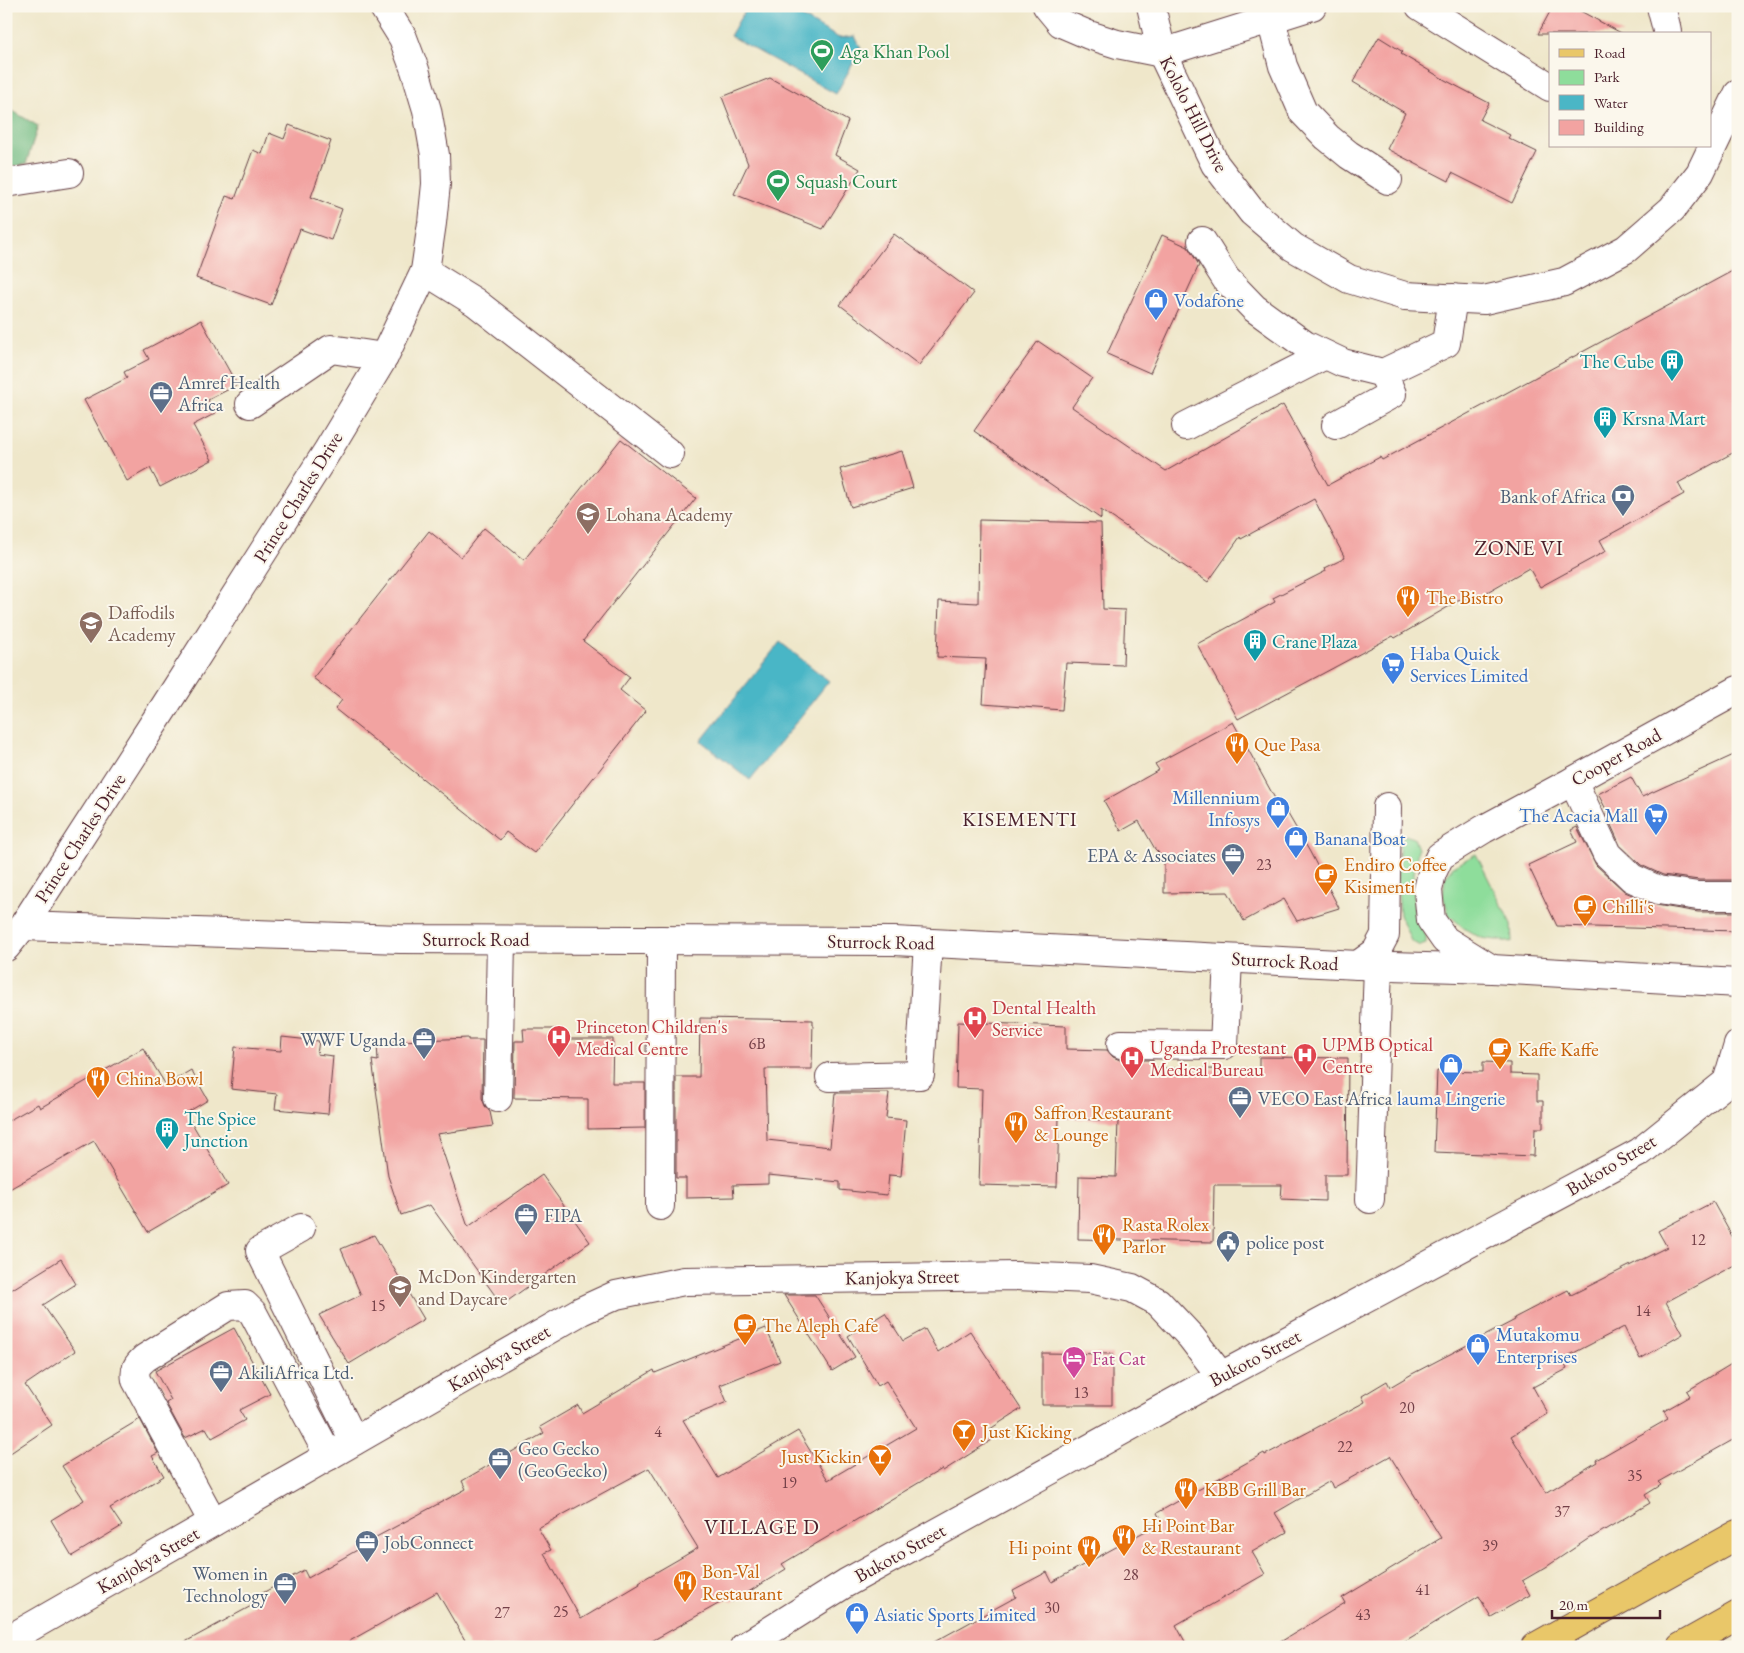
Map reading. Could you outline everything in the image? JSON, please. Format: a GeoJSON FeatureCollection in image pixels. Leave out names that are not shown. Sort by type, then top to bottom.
{"type":"FeatureCollection","features":[{"type":"Feature","properties":{"kind":"main road"},"geometry":{"type":"LineString","coordinates":[[1535,1647],[1738,1534]]}},
{"type":"Feature","properties":{"kind":"main road"},"geometry":{"type":"LineString","coordinates":[[1681,1647],[1738,1615]]}},
{"type":"Feature","properties":{"kind":"street","name":"Prince Charles Drive"},"geometry":{"type":"LineString","coordinates":[[14,936],[176,690],[328,450],[384,357],[425,271],[436,184],[435,154],[427,110],[415,70],[403,38],[383,6]]}},
{"type":"Feature","properties":{"kind":"street"},"geometry":{"type":"LineString","coordinates":[[1047,6],[1060,23],[1088,35],[1117,44],[1162,53],[1312,6]]}},
{"type":"Feature","properties":{"kind":"street","name":"Kololo Hill Drive"},"geometry":{"type":"LineString","coordinates":[[1152,6],[1162,53],[1215,164],[1252,212],[1293,247],[1349,279],[1405,296],[1484,300],[1564,282],[1626,248],[1672,209],[1700,173],[1736,101]]}},
{"type":"Feature","properties":{"kind":"street"},"geometry":{"type":"LineString","coordinates":[[1420,6],[1549,86]]}},
{"type":"Feature","properties":{"kind":"street"},"geometry":{"type":"LineString","coordinates":[[1661,6],[1668,32]]}},
{"type":"Feature","properties":{"kind":"street"},"geometry":{"type":"LineString","coordinates":[[1271,19],[1283,66],[1303,112],[1327,137],[1349,155],[1388,180]]}},
{"type":"Feature","properties":{"kind":"street"},"geometry":{"type":"LineString","coordinates":[[6,183],[69,172]]}},
{"type":"Feature","properties":{"kind":"street"},"geometry":{"type":"LineString","coordinates":[[1202,241],[1226,279],[1254,308],[1305,345],[1343,364],[1383,373],[1446,343],[1453,298]]}},
{"type":"Feature","properties":{"kind":"street"},"geometry":{"type":"LineString","coordinates":[[425,271],[475,302],[670,454]]}},
{"type":"Feature","properties":{"kind":"street"},"geometry":{"type":"LineString","coordinates":[[250,404],[331,349],[384,357]]}},
{"type":"Feature","properties":{"kind":"street"},"geometry":{"type":"LineString","coordinates":[[1186,426],[1326,354]]}},
{"type":"Feature","properties":{"kind":"street"},"geometry":{"type":"LineString","coordinates":[[1336,425],[1392,394],[1383,373]]}},
{"type":"Feature","properties":{"kind":"street","name":"Cooper Road"},"geometry":{"type":"LineString","coordinates":[[1492,969],[1445,940],[1430,920],[1428,890],[1432,873],[1440,856],[1484,829],[1738,690]]}},
{"type":"Feature","properties":{"kind":"street"},"geometry":{"type":"LineString","coordinates":[[1573,782],[1607,854],[1632,878],[1658,890],[1698,896],[1738,896]]}},
{"type":"Feature","properties":{"kind":"street"},"geometry":{"type":"LineString","coordinates":[[1370,1199],[1368,965],[1385,935],[1386,807]]}},
{"type":"Feature","properties":{"kind":"street","name":"Sturrock Road"},"geometry":{"type":"LineString","coordinates":[[14,936],[894,941],[1368,965],[1492,969],[1738,983]]}},
{"type":"Feature","properties":{"kind":"street"},"geometry":{"type":"LineString","coordinates":[[498,1098],[501,940]]}},
{"type":"Feature","properties":{"kind":"street"},"geometry":{"type":"LineString","coordinates":[[660,1206],[661,940]]}},
{"type":"Feature","properties":{"kind":"street"},"geometry":{"type":"LineString","coordinates":[[830,1077],[920,1075],[928,943]]}},
{"type":"Feature","properties":{"kind":"street"},"geometry":{"type":"LineString","coordinates":[[1121,1044],[1224,1046],[1228,958]]}},
{"type":"Feature","properties":{"kind":"street","name":"Bukoto Street"},"geometry":{"type":"LineString","coordinates":[[744,1647],[846,1583],[1221,1376],[1640,1152],[1727,1082],[1738,1045]]}},
{"type":"Feature","properties":{"kind":"street"},"geometry":{"type":"LineString","coordinates":[[301,1228],[260,1251],[354,1441]]}},
{"type":"Feature","properties":{"kind":"street","name":"Kanjokya Street"},"geometry":{"type":"LineString","coordinates":[[6,1641],[581,1311],[616,1295],[684,1281],[1016,1276],[1090,1279],[1132,1288],[1158,1302],[1191,1337],[1221,1376]]}},
{"type":"Feature","properties":{"kind":"street"},"geometry":{"type":"LineString","coordinates":[[213,1522],[136,1380],[135,1372],[138,1364],[145,1358],[228,1306],[245,1305],[253,1313],[329,1456]]}},
{"type":"Feature","properties":{"kind":"green space"},"geometry":{"type":"Polygon","coordinates":[[[6,107],[38,126],[26,164],[6,168],[6,107]]]}},
{"type":"Feature","properties":{"kind":"green space"},"geometry":{"type":"Polygon","coordinates":[[[1405,835],[1414,838],[1418,849],[1414,874],[1414,913],[1426,936],[1426,944],[1420,946],[1411,941],[1400,915],[1397,878],[1400,841],[1405,835]]]}},
{"type":"Feature","properties":{"kind":"green space"},"geometry":{"type":"Polygon","coordinates":[[[1476,854],[1511,924],[1512,942],[1481,938],[1465,929],[1449,915],[1443,896],[1445,877],[1454,866],[1476,854]]]}},
{"type":"Feature","properties":{"kind":"water","name":"Aga Khan Pool"},"geometry":{"type":"Polygon","coordinates":[[[747,6],[783,6],[839,38],[855,36],[861,49],[836,94],[730,36],[747,6]]]}},
{"type":"Feature","properties":{"kind":"water"},"geometry":{"type":"Polygon","coordinates":[[[780,642],[829,681],[750,780],[701,741],[780,642]]]}},
{"type":"Feature","properties":{"kind":"building"},"geometry":{"type":"Polygon","coordinates":[[[1553,6],[1571,6],[1619,32],[1549,32],[1549,34],[1538,34],[1553,6]]]}},
{"type":"Feature","properties":{"kind":"building"},"geometry":{"type":"Polygon","coordinates":[[[1379,37],[1403,52],[1401,54],[1489,103],[1480,120],[1510,135],[1508,138],[1537,152],[1512,203],[1452,173],[1449,181],[1387,149],[1405,113],[1353,82],[1379,37]]]}},
{"type":"Feature","properties":{"kind":"building"},"geometry":{"type":"Polygon","coordinates":[[[770,78],[848,121],[835,155],[860,169],[823,229],[734,194],[748,164],[722,97],[770,78]]]}},
{"type":"Feature","properties":{"kind":"building"},"geometry":{"type":"Polygon","coordinates":[[[289,125],[331,141],[311,197],[342,209],[331,240],[300,229],[271,305],[196,278],[226,196],[235,199],[253,150],[262,154],[269,133],[284,139],[289,125]]]}},
{"type":"Feature","properties":{"kind":"building"},"geometry":{"type":"Polygon","coordinates":[[[894,234],[974,293],[919,365],[840,305],[894,234]]]}},
{"type":"Feature","properties":{"kind":"building"},"geometry":{"type":"Polygon","coordinates":[[[1162,235],[1188,247],[1199,265],[1150,373],[1107,354],[1162,235]]]}},
{"type":"Feature","properties":{"kind":"building"},"geometry":{"type":"Polygon","coordinates":[[[1738,268],[1738,450],[1678,483],[1684,494],[1600,540],[1606,551],[1540,587],[1529,568],[1468,603],[1465,597],[1395,638],[1393,636],[1238,719],[1197,644],[1275,602],[1273,598],[1326,571],[1325,568],[1345,558],[1314,499],[1241,539],[1240,537],[1208,582],[1101,510],[1101,519],[974,431],[1038,341],[1092,378],[1072,407],[1166,471],[1283,405],[1328,485],[1380,457],[1382,460],[1738,268]]]}},
{"type":"Feature","properties":{"kind":"building"},"geometry":{"type":"Polygon","coordinates":[[[201,320],[237,385],[208,400],[216,413],[193,425],[212,460],[160,487],[150,468],[127,481],[84,400],[127,378],[124,372],[149,359],[144,350],[201,320]]]}},
{"type":"Feature","properties":{"kind":"building"},"geometry":{"type":"Polygon","coordinates":[[[621,439],[696,498],[583,641],[630,677],[620,690],[646,711],[534,853],[506,832],[500,840],[335,709],[342,700],[313,678],[429,531],[461,557],[484,528],[524,560],[621,439]]]}},
{"type":"Feature","properties":{"kind":"building"},"geometry":{"type":"Polygon","coordinates":[[[902,451],[913,488],[851,507],[840,469],[902,451]]]}},
{"type":"Feature","properties":{"kind":"building"},"geometry":{"type":"Polygon","coordinates":[[[979,520],[1101,523],[1103,609],[1125,610],[1123,665],[1066,663],[1062,710],[983,704],[986,659],[937,657],[939,601],[978,603],[979,520]]]}},
{"type":"Feature","properties":{"kind":"building"},"geometry":{"type":"Polygon","coordinates":[[[1233,722],[1278,804],[1281,802],[1310,852],[1339,908],[1297,921],[1284,899],[1244,921],[1228,892],[1164,893],[1164,858],[1155,849],[1139,821],[1121,831],[1104,801],[1159,770],[1155,764],[1233,722]]]}},
{"type":"Feature","properties":{"kind":"building"},"geometry":{"type":"Polygon","coordinates":[[[1738,753],[1738,880],[1699,880],[1663,875],[1641,865],[1620,845],[1606,814],[1608,813],[1598,794],[1631,777],[1642,797],[1738,753]]]}},
{"type":"Feature","properties":{"kind":"building"},"geometry":{"type":"Polygon","coordinates":[[[1577,827],[1596,865],[1625,892],[1656,905],[1698,912],[1738,912],[1738,931],[1557,926],[1528,865],[1577,842],[1571,830],[1577,827]]]}},
{"type":"Feature","properties":{"kind":"building"},"geometry":{"type":"Polygon","coordinates":[[[700,1018],[813,1020],[812,1069],[765,1069],[767,1140],[830,1147],[835,1093],[889,1093],[886,1118],[906,1120],[901,1176],[889,1175],[887,1195],[840,1190],[840,1182],[768,1175],[768,1184],[733,1185],[734,1197],[686,1198],[686,1178],[676,1178],[676,1077],[699,1077],[700,1018]]]}},
{"type":"Feature","properties":{"kind":"building"},"geometry":{"type":"Polygon","coordinates":[[[958,1022],[1066,1026],[1066,1049],[1107,1050],[1113,1057],[1120,1060],[1153,1060],[1153,1068],[1259,1070],[1259,1057],[1348,1058],[1347,1175],[1325,1175],[1325,1201],[1281,1199],[1282,1185],[1214,1185],[1213,1242],[1078,1239],[1079,1176],[1116,1177],[1118,1121],[1059,1118],[1057,1187],[979,1185],[982,1089],[956,1088],[958,1022]]]}},
{"type":"Feature","properties":{"kind":"building"},"geometry":{"type":"Polygon","coordinates":[[[523,1029],[556,1029],[556,1039],[613,1039],[612,1083],[645,1083],[645,1128],[588,1129],[588,1099],[514,1098],[515,1041],[524,1041],[523,1029]]]}},
{"type":"Feature","properties":{"kind":"building"},"geometry":{"type":"Polygon","coordinates":[[[282,1037],[319,1041],[317,1054],[333,1056],[328,1114],[275,1109],[277,1094],[231,1089],[235,1047],[281,1051],[282,1037]]]}},
{"type":"Feature","properties":{"kind":"building"},"geometry":{"type":"Polygon","coordinates":[[[468,1038],[468,1040],[483,1040],[482,1098],[490,1112],[493,1126],[437,1134],[468,1227],[542,1175],[590,1242],[502,1305],[430,1205],[401,1215],[388,1176],[372,1060],[378,1061],[377,1042],[468,1038]]]}},
{"type":"Feature","properties":{"kind":"building","name":"The Spice Junction"},"geometry":{"type":"Polygon","coordinates":[[[143,1048],[166,1085],[191,1070],[208,1100],[186,1113],[228,1185],[148,1232],[94,1141],[6,1191],[6,1122],[38,1104],[40,1108],[143,1048]]]}},
{"type":"Feature","properties":{"kind":"building"},"geometry":{"type":"Polygon","coordinates":[[[1483,1062],[1510,1063],[1510,1074],[1537,1075],[1537,1101],[1543,1101],[1543,1128],[1535,1128],[1534,1156],[1434,1152],[1437,1071],[1483,1072],[1483,1062]]]}},
{"type":"Feature","properties":{"kind":"building"},"geometry":{"type":"Polygon","coordinates":[[[1713,1202],[1738,1247],[1738,1263],[1666,1302],[1683,1334],[1640,1359],[1624,1327],[1562,1359],[1567,1369],[1533,1387],[1548,1414],[1511,1436],[1546,1493],[1597,1462],[1596,1460],[1668,1419],[1664,1411],[1690,1396],[1687,1391],[1738,1360],[1738,1437],[1658,1482],[1661,1485],[1645,1495],[1650,1503],[1591,1537],[1522,1581],[1530,1595],[1491,1617],[1479,1596],[1395,1647],[1272,1647],[1345,1603],[1342,1598],[1441,1538],[1390,1456],[1333,1488],[1330,1481],[1275,1513],[1287,1532],[1252,1552],[1265,1574],[1176,1625],[1188,1647],[925,1647],[1016,1597],[1013,1590],[1047,1572],[1052,1582],[1162,1522],[1157,1513],[1264,1453],[1265,1455],[1365,1402],[1362,1396],[1387,1381],[1390,1387],[1568,1290],[1571,1295],[1667,1247],[1658,1231],[1713,1202]]]}},
{"type":"Feature","properties":{"kind":"building"},"geometry":{"type":"Polygon","coordinates":[[[374,1235],[424,1319],[349,1364],[319,1315],[361,1295],[341,1249],[374,1235]]]}},
{"type":"Feature","properties":{"kind":"building"},"geometry":{"type":"Polygon","coordinates":[[[61,1259],[76,1284],[43,1305],[75,1351],[25,1385],[52,1425],[6,1456],[6,1293],[61,1259]]]}},
{"type":"Feature","properties":{"kind":"building"},"geometry":{"type":"Polygon","coordinates":[[[784,1295],[815,1295],[855,1357],[832,1371],[784,1295]]]}},
{"type":"Feature","properties":{"kind":"building"},"geometry":{"type":"Polygon","coordinates":[[[885,1313],[903,1341],[925,1329],[938,1352],[970,1331],[1021,1409],[987,1431],[992,1440],[943,1471],[942,1469],[782,1564],[786,1569],[732,1602],[729,1598],[641,1647],[469,1647],[437,1592],[339,1647],[176,1647],[253,1605],[250,1600],[304,1570],[308,1578],[366,1545],[365,1543],[466,1489],[462,1481],[544,1433],[540,1427],[578,1405],[582,1413],[654,1370],[655,1373],[766,1328],[780,1361],[720,1385],[727,1402],[683,1420],[718,1478],[798,1431],[828,1480],[916,1428],[886,1381],[878,1386],[848,1336],[885,1313]],[[649,1468],[538,1528],[551,1550],[544,1553],[581,1619],[640,1584],[639,1582],[698,1548],[649,1468]]]}},
{"type":"Feature","properties":{"kind":"building"},"geometry":{"type":"Polygon","coordinates":[[[234,1328],[270,1394],[239,1410],[245,1420],[212,1438],[206,1428],[185,1438],[166,1403],[171,1400],[155,1371],[234,1328]]]}},
{"type":"Feature","properties":{"kind":"building"},"geometry":{"type":"Polygon","coordinates":[[[1042,1353],[1112,1354],[1112,1405],[1042,1405],[1042,1353]]]}},
{"type":"Feature","properties":{"kind":"building"},"geometry":{"type":"Polygon","coordinates":[[[140,1419],[158,1453],[152,1456],[164,1476],[110,1508],[122,1526],[72,1556],[51,1520],[84,1500],[62,1466],[140,1419]]]}},
{"type":"Feature","properties":{"kind":"place","name":"Aga Khan Pool"},"geometry":{"type":"Point","coordinates":[822,72]}},
{"type":"Feature","properties":{"kind":"place","name":"Squash Court"},"geometry":{"type":"Point","coordinates":[778,202]}},
{"type":"Feature","properties":{"kind":"place","name":"Vodafone"},"geometry":{"type":"Point","coordinates":[1156,321]}},
{"type":"Feature","properties":{"kind":"place","name":"The Cube"},"geometry":{"type":"Point","coordinates":[1672,382]}},
{"type":"Feature","properties":{"kind":"place","name":"Amref Health Africa"},"geometry":{"type":"Point","coordinates":[161,414]}},
{"type":"Feature","properties":{"kind":"place","name":"Krsna Mart"},"geometry":{"type":"Point","coordinates":[1605,439]}},
{"type":"Feature","properties":{"kind":"place","name":"Bank of Africa"},"geometry":{"type":"Point","coordinates":[1623,517]}},
{"type":"Feature","properties":{"kind":"place","name":"Lohana Academy"},"geometry":{"type":"Point","coordinates":[588,535]}},
{"type":"Feature","properties":{"kind":"place","name":"The Bistro"},"geometry":{"type":"Point","coordinates":[1408,618]}},
{"type":"Feature","properties":{"kind":"place","name":"Daffodils Academy"},"geometry":{"type":"Point","coordinates":[91,644]}},
{"type":"Feature","properties":{"kind":"place","name":"Crane Plaza"},"geometry":{"type":"Point","coordinates":[1255,662]}},
{"type":"Feature","properties":{"kind":"place","name":"Haba Quick Services Limited"},"geometry":{"type":"Point","coordinates":[1393,685]}},
{"type":"Feature","properties":{"kind":"place","name":"Que Pasa"},"geometry":{"type":"Point","coordinates":[1237,765]}},
{"type":"Feature","properties":{"kind":"place","name":"Millennium Infosys"},"geometry":{"type":"Point","coordinates":[1278,829]}},
{"type":"Feature","properties":{"kind":"place","name":"The Acacia Mall"},"geometry":{"type":"Point","coordinates":[1656,836]}},
{"type":"Feature","properties":{"kind":"place","name":"Banana Boat"},"geometry":{"type":"Point","coordinates":[1296,859]}},
{"type":"Feature","properties":{"kind":"place","name":"EPA & Associates"},"geometry":{"type":"Point","coordinates":[1233,876]}},
{"type":"Feature","properties":{"kind":"place","name":"Endiro Coffee Kisimenti"},"geometry":{"type":"Point","coordinates":[1326,896]}},
{"type":"Feature","properties":{"kind":"place","name":"Chilli's"},"geometry":{"type":"Point","coordinates":[1585,927]}},
{"type":"Feature","properties":{"kind":"place","name":"Dental Health Service"},"geometry":{"type":"Point","coordinates":[975,1039]}},
{"type":"Feature","properties":{"kind":"place","name":"Princeton Children's Medical Centre"},"geometry":{"type":"Point","coordinates":[559,1058]}},
{"type":"Feature","properties":{"kind":"place","name":"WWF Uganda"},"geometry":{"type":"Point","coordinates":[424,1060]}},
{"type":"Feature","properties":{"kind":"place","name":"Kaffe Kaffe"},"geometry":{"type":"Point","coordinates":[1500,1070]}},
{"type":"Feature","properties":{"kind":"place","name":"UPMB Optical Centre"},"geometry":{"type":"Point","coordinates":[1305,1076]}},
{"type":"Feature","properties":{"kind":"place","name":"Uganda Protestant Medical Bureau"},"geometry":{"type":"Point","coordinates":[1132,1079]}},
{"type":"Feature","properties":{"kind":"place","name":"lauma Lingerie"},"geometry":{"type":"Point","coordinates":[1451,1086]}},
{"type":"Feature","properties":{"kind":"place","name":"China Bowl"},"geometry":{"type":"Point","coordinates":[98,1099]}},
{"type":"Feature","properties":{"kind":"place","name":"VECO East Africa"},"geometry":{"type":"Point","coordinates":[1240,1119]}},
{"type":"Feature","properties":{"kind":"place","name":"Saffron Restaurant & Lounge"},"geometry":{"type":"Point","coordinates":[1016,1144]}},
{"type":"Feature","properties":{"kind":"place","name":"The Spice Junction"},"geometry":{"type":"Point","coordinates":[167,1150]}},
{"type":"Feature","properties":{"kind":"place","name":"FIPA"},"geometry":{"type":"Point","coordinates":[526,1236]}},
{"type":"Feature","properties":{"kind":"place","name":"Rasta Rolex Parlor"},"geometry":{"type":"Point","coordinates":[1104,1256]}},
{"type":"Feature","properties":{"kind":"place","name":"police post"},"geometry":{"type":"Point","coordinates":[1228,1263]}},
{"type":"Feature","properties":{"kind":"place","name":"McDon Kindergarten and Daycare"},"geometry":{"type":"Point","coordinates":[400,1308]}},
{"type":"Feature","properties":{"kind":"place","name":"The Aleph Cafe"},"geometry":{"type":"Point","coordinates":[745,1346]}},
{"type":"Feature","properties":{"kind":"place","name":"Mutakomu Enterprises"},"geometry":{"type":"Point","coordinates":[1478,1366]}},
{"type":"Feature","properties":{"kind":"place","name":"Fat Cat"},"geometry":{"type":"Point","coordinates":[1074,1379]}},
{"type":"Feature","properties":{"kind":"place","name":"AkiliAfrica Ltd."},"geometry":{"type":"Point","coordinates":[221,1393]}},
{"type":"Feature","properties":{"kind":"place","name":"Just Kicking"},"geometry":{"type":"Point","coordinates":[964,1452]}},
{"type":"Feature","properties":{"kind":"place","name":"Just Kickin"},"geometry":{"type":"Point","coordinates":[880,1477]}},
{"type":"Feature","properties":{"kind":"place","name":"Geo Gecko (GeoGecko)"},"geometry":{"type":"Point","coordinates":[500,1480]}},
{"type":"Feature","properties":{"kind":"place","name":"KBB Grill Bar"},"geometry":{"type":"Point","coordinates":[1186,1510]}},
{"type":"Feature","properties":{"kind":"place","name":"Hi Point Bar & Restaurant"},"geometry":{"type":"Point","coordinates":[1124,1557]}},
{"type":"Feature","properties":{"kind":"place","name":"JobConnect"},"geometry":{"type":"Point","coordinates":[367,1563]}},
{"type":"Feature","properties":{"kind":"place","name":"Hi point"},"geometry":{"type":"Point","coordinates":[1089,1568]}},
{"type":"Feature","properties":{"kind":"place","name":"Bon-Val Restaurant"},"geometry":{"type":"Point","coordinates":[685,1603]}},
{"type":"Feature","properties":{"kind":"place","name":"Women in Technology"},"geometry":{"type":"Point","coordinates":[285,1605]}},
{"type":"Feature","properties":{"kind":"place","name":"Asiatic Sports Limited"},"geometry":{"type":"Point","coordinates":[857,1635]}},
{"type":"Feature","properties":{"kind":"district","name":"ZONE VI"},"geometry":{"type":"Point","coordinates":[1519,547]}},
{"type":"Feature","properties":{"kind":"district","name":"KISEMENTI"},"geometry":{"type":"Point","coordinates":[1020,819]}},
{"type":"Feature","properties":{"kind":"district","name":"VILLAGE D"},"geometry":{"type":"Point","coordinates":[762,1526]}}]}
